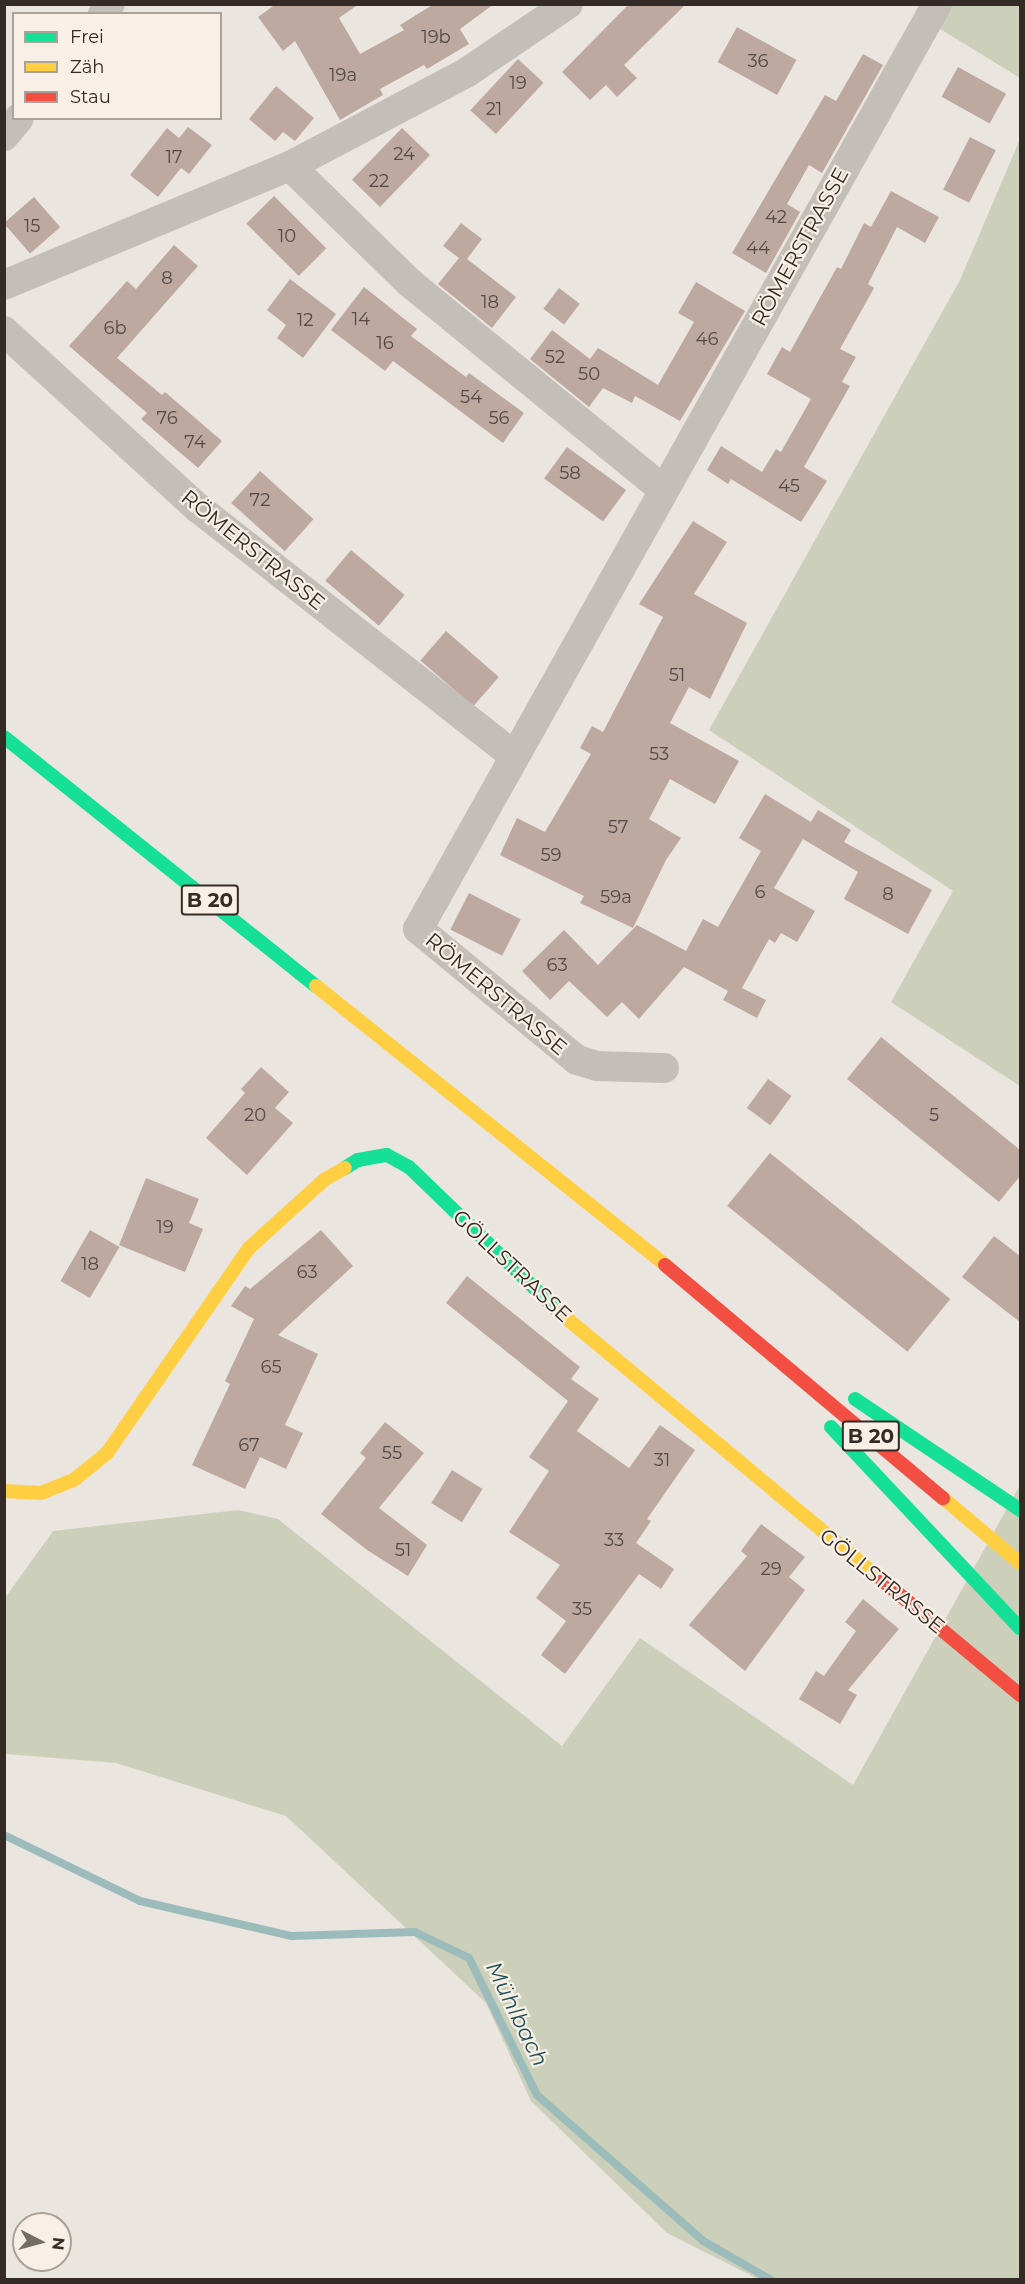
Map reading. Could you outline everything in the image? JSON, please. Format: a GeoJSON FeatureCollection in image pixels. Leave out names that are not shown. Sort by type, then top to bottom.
{"type":"FeatureCollection","features":[{"type":"Feature","properties":{"kind":"main road","name":"B 20"},"geometry":{"type":"LineString","coordinates":[[4,737],[721,1310],[1020,1563]]}},
{"type":"Feature","properties":{"kind":"main road","name":"GÖLLSTRASSE"},"geometry":{"type":"LineString","coordinates":[[4,1491],[41,1493],[75,1479],[106,1453],[249,1248],[324,1180],[358,1160],[387,1155],[409,1167],[576,1326],[1020,1695]]}},
{"type":"Feature","properties":{"kind":"main road"},"geometry":{"type":"LineString","coordinates":[[721,1310],[827,1381]]}},
{"type":"Feature","properties":{"kind":"main road"},"geometry":{"type":"LineString","coordinates":[[721,1310],[1020,1628]]}},
{"type":"Feature","properties":{"kind":"main road"},"geometry":{"type":"LineString","coordinates":[[847,1394],[1020,1510]]}},
{"type":"Feature","properties":{"kind":"street"},"geometry":{"type":"LineString","coordinates":[[4,285],[290,166],[466,73],[568,4]]}},
{"type":"Feature","properties":{"kind":"street","name":"RÖMERSTRASSE"},"geometry":{"type":"LineString","coordinates":[[664,1068],[597,1066],[577,1060],[418,929],[513,755],[937,4]]}},
{"type":"Feature","properties":{"kind":"street"},"geometry":{"type":"LineString","coordinates":[[4,136],[17,120]]}},
{"type":"Feature","properties":{"kind":"street"},"geometry":{"type":"LineString","coordinates":[[290,166],[410,284],[663,489]]}},
{"type":"Feature","properties":{"kind":"street","name":"RÖMERSTRASSE"},"geometry":{"type":"LineString","coordinates":[[4,331],[198,508],[513,755]]}},
{"type":"Feature","properties":{"kind":"green space"},"geometry":{"type":"Polygon","coordinates":[[[942,5],[1020,5],[1020,78],[932,24],[942,5]]]}},
{"type":"Feature","properties":{"kind":"green space"},"geometry":{"type":"Polygon","coordinates":[[[1020,139],[1020,1086],[891,1002],[953,891],[709,730],[960,280],[1020,139]]]}},
{"type":"Feature","properties":{"kind":"green space"},"geometry":{"type":"Polygon","coordinates":[[[1020,1485],[1020,2279],[758,2279],[667,2233],[531,2101],[486,2003],[286,1816],[116,1763],[5,1754],[5,1598],[53,1531],[238,1510],[278,1519],[562,1746],[640,1638],[853,1785],[1020,1485]]]}},
{"type":"Feature","properties":{"kind":"building"},"geometry":{"type":"Polygon","coordinates":[[[276,4],[359,4],[339,18],[360,54],[404,30],[400,25],[434,4],[494,4],[460,29],[469,44],[427,69],[424,65],[380,89],[383,95],[340,120],[295,41],[283,51],[258,17],[276,4]]]}},
{"type":"Feature","properties":{"kind":"building"},"geometry":{"type":"Polygon","coordinates":[[[629,4],[686,4],[624,65],[637,78],[617,97],[606,85],[590,100],[562,72],[629,4]]]}},
{"type":"Feature","properties":{"kind":"building"},"geometry":{"type":"Polygon","coordinates":[[[737,27],[796,60],[777,95],[718,62],[737,27]]]}},
{"type":"Feature","properties":{"kind":"building"},"geometry":{"type":"Polygon","coordinates":[[[863,54],[883,65],[822,173],[809,165],[787,204],[800,212],[766,273],[732,253],[825,95],[836,101],[863,54]]]}},
{"type":"Feature","properties":{"kind":"building"},"geometry":{"type":"Polygon","coordinates":[[[518,59],[544,83],[496,134],[470,110],[518,59]]]}},
{"type":"Feature","properties":{"kind":"building"},"geometry":{"type":"Polygon","coordinates":[[[958,67],[1006,94],[990,123],[942,97],[958,67]]]}},
{"type":"Feature","properties":{"kind":"building"},"geometry":{"type":"Polygon","coordinates":[[[276,86],[314,118],[295,141],[283,132],[275,141],[249,119],[276,86]]]}},
{"type":"Feature","properties":{"kind":"building"},"geometry":{"type":"Polygon","coordinates":[[[188,127],[212,145],[189,174],[181,168],[158,197],[130,175],[167,128],[179,138],[188,127]]]}},
{"type":"Feature","properties":{"kind":"building"},"geometry":{"type":"Polygon","coordinates":[[[402,128],[430,155],[380,207],[352,180],[402,128]]]}},
{"type":"Feature","properties":{"kind":"building"},"geometry":{"type":"Polygon","coordinates":[[[970,137],[996,150],[969,203],[943,190],[970,137]]]}},
{"type":"Feature","properties":{"kind":"building"},"geometry":{"type":"Polygon","coordinates":[[[891,191],[939,217],[925,243],[897,227],[868,284],[874,288],[840,349],[856,357],[842,382],[850,386],[804,467],[827,481],[801,522],[731,479],[728,484],[707,470],[721,446],[762,472],[776,449],[781,452],[811,399],[767,374],[782,347],[790,352],[837,267],[841,269],[864,223],[871,227],[891,191]]]}},
{"type":"Feature","properties":{"kind":"building"},"geometry":{"type":"Polygon","coordinates":[[[274,196],[326,248],[299,276],[246,224],[274,196]]]}},
{"type":"Feature","properties":{"kind":"building"},"geometry":{"type":"Polygon","coordinates":[[[34,197],[60,227],[30,253],[4,223],[34,197]]]}},
{"type":"Feature","properties":{"kind":"building"},"geometry":{"type":"Polygon","coordinates":[[[461,223],[482,239],[467,259],[516,297],[492,328],[438,284],[459,258],[443,246],[461,223]]]}},
{"type":"Feature","properties":{"kind":"building"},"geometry":{"type":"Polygon","coordinates":[[[174,245],[198,266],[117,358],[162,395],[165,392],[222,441],[198,468],[141,419],[147,413],[69,346],[127,281],[136,289],[174,245]]]}},
{"type":"Feature","properties":{"kind":"building"},"geometry":{"type":"Polygon","coordinates":[[[290,279],[336,314],[303,358],[277,338],[286,325],[267,310],[290,279]]]}},
{"type":"Feature","properties":{"kind":"building"},"geometry":{"type":"Polygon","coordinates":[[[696,282],[745,311],[680,421],[635,396],[632,403],[603,388],[589,407],[530,359],[552,330],[590,359],[598,348],[658,385],[694,322],[678,313],[696,282]]]}},
{"type":"Feature","properties":{"kind":"building"},"geometry":{"type":"Polygon","coordinates":[[[364,287],[417,329],[411,336],[466,377],[469,373],[524,413],[503,443],[393,361],[385,371],[331,330],[364,287]]]}},
{"type":"Feature","properties":{"kind":"building"},"geometry":{"type":"Polygon","coordinates":[[[559,288],[580,304],[564,324],[543,309],[559,288]]]}},
{"type":"Feature","properties":{"kind":"building"},"geometry":{"type":"Polygon","coordinates":[[[567,447],[626,490],[603,521],[544,479],[567,447]]]}},
{"type":"Feature","properties":{"kind":"building"},"geometry":{"type":"Polygon","coordinates":[[[260,471],[314,519],[285,551],[231,503],[260,471]]]}},
{"type":"Feature","properties":{"kind":"building"},"geometry":{"type":"Polygon","coordinates":[[[693,521],[727,542],[694,594],[747,623],[710,699],[689,687],[670,723],[739,761],[715,804],[670,779],[649,819],[681,838],[666,860],[633,928],[580,903],[584,896],[500,855],[517,818],[545,832],[591,754],[580,748],[592,726],[603,732],[663,617],[639,604],[693,521]]]}},
{"type":"Feature","properties":{"kind":"building"},"geometry":{"type":"Polygon","coordinates":[[[351,550],[405,595],[379,626],[325,581],[351,550]]]}},
{"type":"Feature","properties":{"kind":"building"},"geometry":{"type":"Polygon","coordinates":[[[446,631],[499,677],[473,706],[420,660],[446,631]]]}},
{"type":"Feature","properties":{"kind":"building"},"geometry":{"type":"Polygon","coordinates":[[[765,794],[811,822],[818,810],[851,830],[844,842],[932,890],[908,934],[844,899],[858,872],[803,839],[774,888],[815,911],[797,942],[781,933],[775,943],[769,939],[742,988],[766,1000],[757,1018],[723,1000],[728,991],[684,967],[639,1019],[622,1002],[607,1017],[569,981],[550,1000],[522,971],[564,930],[598,965],[637,925],[686,951],[703,919],[718,927],[761,851],[739,838],[765,794]]]}},
{"type":"Feature","properties":{"kind":"building"},"geometry":{"type":"Polygon","coordinates":[[[469,893],[521,919],[502,956],[450,930],[469,893]]]}},
{"type":"Feature","properties":{"kind":"building"},"geometry":{"type":"Polygon","coordinates":[[[881,1037],[1020,1150],[1020,1176],[999,1202],[847,1079],[881,1037]]]}},
{"type":"Feature","properties":{"kind":"building"},"geometry":{"type":"Polygon","coordinates":[[[261,1067],[289,1092],[275,1108],[293,1123],[247,1175],[206,1138],[245,1093],[241,1089],[261,1067]]]}},
{"type":"Feature","properties":{"kind":"building"},"geometry":{"type":"Polygon","coordinates":[[[768,1079],[791,1096],[770,1125],[747,1108],[768,1079]]]}},
{"type":"Feature","properties":{"kind":"building"},"geometry":{"type":"Polygon","coordinates":[[[770,1153],[950,1299],[908,1352],[727,1206],[770,1153]]]}},
{"type":"Feature","properties":{"kind":"building"},"geometry":{"type":"Polygon","coordinates":[[[146,1178],[199,1199],[189,1223],[203,1229],[185,1272],[119,1245],[146,1178]]]}},
{"type":"Feature","properties":{"kind":"building"},"geometry":{"type":"Polygon","coordinates":[[[90,1230],[119,1247],[90,1298],[60,1281],[90,1230]]]}},
{"type":"Feature","properties":{"kind":"building"},"geometry":{"type":"Polygon","coordinates":[[[321,1230],[353,1266],[278,1335],[318,1354],[285,1425],[303,1433],[286,1469],[260,1457],[245,1489],[192,1465],[230,1384],[225,1381],[254,1319],[231,1306],[245,1286],[250,1289],[321,1230]]]}},
{"type":"Feature","properties":{"kind":"building"},"geometry":{"type":"Polygon","coordinates":[[[994,1236],[1020,1256],[1020,1322],[962,1277],[994,1236]]]}},
{"type":"Feature","properties":{"kind":"building"},"geometry":{"type":"Polygon","coordinates":[[[467,1276],[580,1367],[571,1379],[599,1399],[577,1431],[629,1468],[660,1425],[695,1450],[647,1519],[651,1521],[636,1543],[674,1569],[661,1589],[639,1574],[565,1674],[541,1655],[566,1621],[536,1598],[560,1565],[509,1532],[549,1471],[529,1457],[568,1401],[446,1303],[467,1276]]]}},
{"type":"Feature","properties":{"kind":"building"},"geometry":{"type":"Polygon","coordinates":[[[385,1422],[424,1453],[379,1508],[427,1545],[408,1576],[367,1550],[321,1514],[366,1458],[360,1453],[385,1422]]]}},
{"type":"Feature","properties":{"kind":"building"},"geometry":{"type":"Polygon","coordinates":[[[452,1470],[483,1489],[462,1522],[431,1503],[452,1470]]]}},
{"type":"Feature","properties":{"kind":"building"},"geometry":{"type":"Polygon","coordinates":[[[761,1524],[805,1557],[789,1577],[805,1590],[745,1671],[689,1625],[747,1556],[741,1551],[761,1524]]]}},
{"type":"Feature","properties":{"kind":"building"},"geometry":{"type":"Polygon","coordinates":[[[863,1599],[899,1629],[848,1690],[857,1695],[840,1724],[799,1699],[816,1671],[824,1676],[856,1631],[845,1622],[863,1599]]]}},
{"type":"Feature","properties":{"kind":"waterway","name":"Mühlbach"},"geometry":{"type":"LineString","coordinates":[[4,1835],[140,1901],[292,1936],[415,1932],[469,1958],[537,2095],[703,2241],[771,2280]]}},
{"type":"Feature","properties":{"kind":"traffic: fast"},"geometry":{"type":"LineString","coordinates":[[4,737],[316,986]]}},
{"type":"Feature","properties":{"kind":"traffic: fast"},"geometry":{"type":"LineString","coordinates":[[345,1168],[358,1160],[387,1155],[409,1167],[559,1312]]}},
{"type":"Feature","properties":{"kind":"traffic: fast"},"geometry":{"type":"LineString","coordinates":[[855,1399],[1020,1510]]}},
{"type":"Feature","properties":{"kind":"traffic: fast"},"geometry":{"type":"LineString","coordinates":[[831,1427],[1020,1628]]}},
{"type":"Feature","properties":{"kind":"traffic: slow"},"geometry":{"type":"LineString","coordinates":[[316,986],[665,1265]]}},
{"type":"Feature","properties":{"kind":"traffic: slow"},"geometry":{"type":"LineString","coordinates":[[4,1491],[41,1493],[75,1479],[107,1453],[249,1248],[324,1180],[345,1168]]}},
{"type":"Feature","properties":{"kind":"traffic: slow"},"geometry":{"type":"LineString","coordinates":[[559,1312],[882,1580]]}},
{"type":"Feature","properties":{"kind":"traffic: slow"},"geometry":{"type":"LineString","coordinates":[[943,1498],[1020,1563]]}},
{"type":"Feature","properties":{"kind":"traffic: jam"},"geometry":{"type":"LineString","coordinates":[[665,1265],[943,1498]]}},
{"type":"Feature","properties":{"kind":"traffic: jam"},"geometry":{"type":"LineString","coordinates":[[882,1580],[1020,1695]]}}]}
